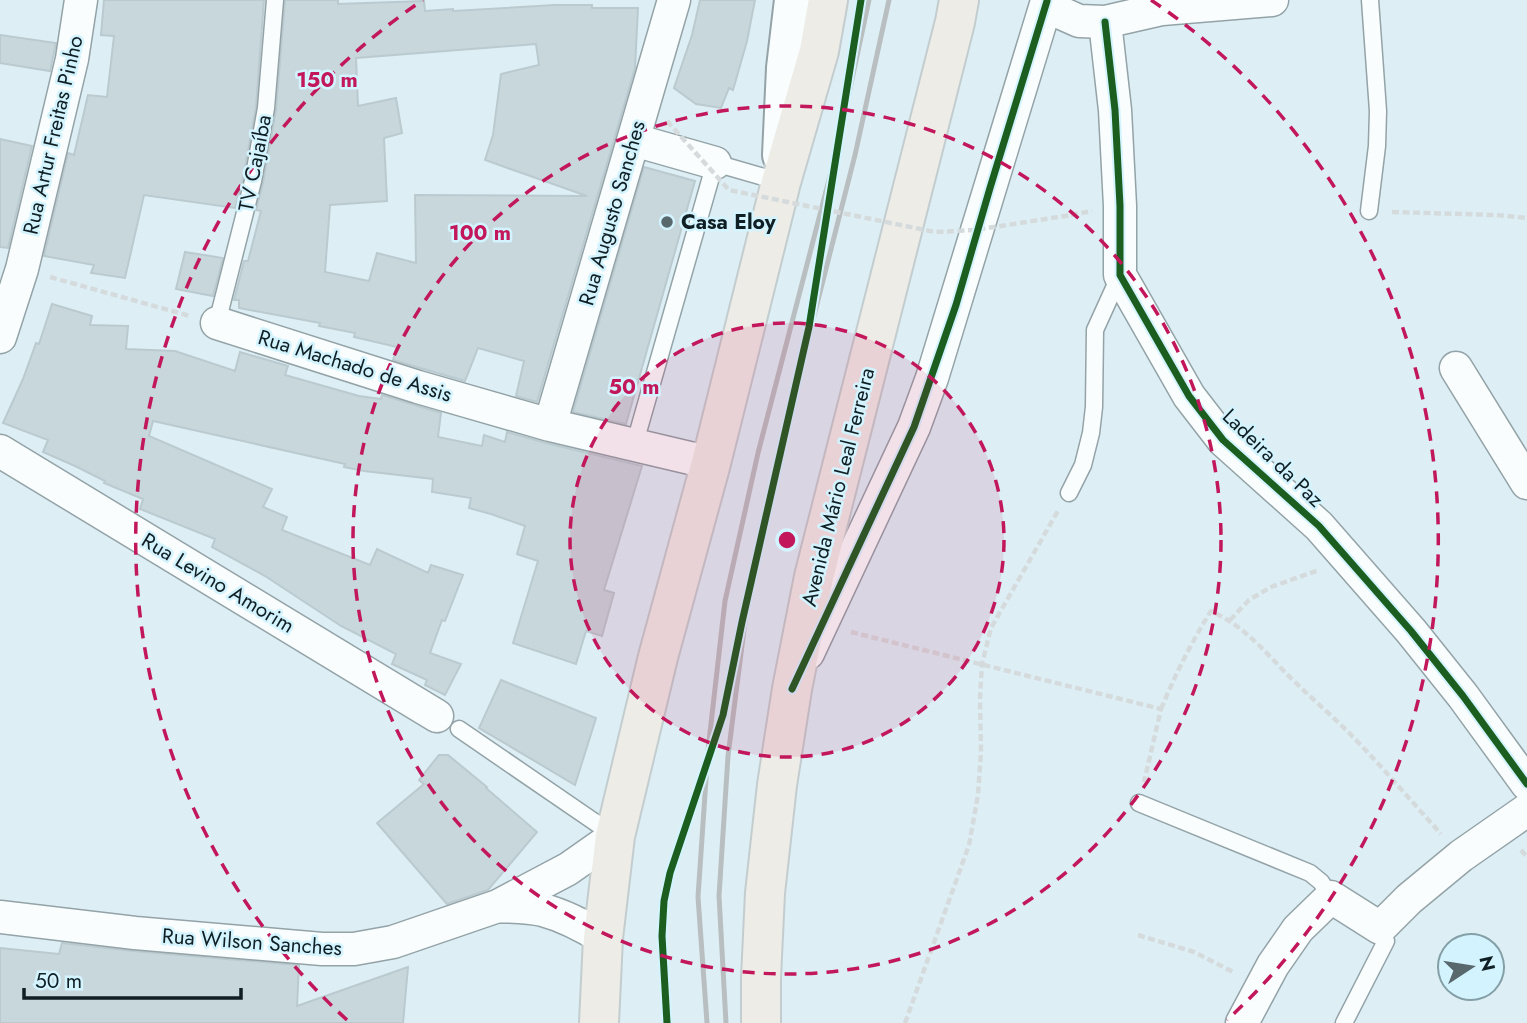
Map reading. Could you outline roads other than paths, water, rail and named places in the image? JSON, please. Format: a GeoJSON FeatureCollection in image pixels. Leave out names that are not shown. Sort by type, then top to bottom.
{"type":"FeatureCollection","features":[{"type":"Feature","properties":{"kind":"highway"},"geometry":{"type":"LineString","coordinates":[[599,1023],[603,938],[615,836],[658,657],[711,463],[782,182],[819,51],[828,0]]}},
{"type":"Feature","properties":{"kind":"highway","name":"Avenida Mário Leal Ferreira"},"geometry":{"type":"LineString","coordinates":[[761,1023],[765,893],[777,785],[792,689],[814,577],[959,0]]}},
{"type":"Feature","properties":{"kind":"main road"},"geometry":{"type":"LineString","coordinates":[[782,182],[786,68],[794,0]]}},
{"type":"Feature","properties":{"kind":"street","name":"Rua Artur Freitas Pinho"},"geometry":{"type":"LineString","coordinates":[[11,266],[72,59],[81,0]]}},
{"type":"Feature","properties":{"kind":"street","name":"Rua Augusto Sanches"},"geometry":{"type":"LineString","coordinates":[[550,425],[674,0]]}},
{"type":"Feature","properties":{"kind":"street"},"geometry":{"type":"LineString","coordinates":[[792,689],[914,427],[928,390],[1047,1],[1061,13],[1079,21],[1105,22],[1161,9],[1272,0]]}},
{"type":"Feature","properties":{"kind":"street","name":"Ladeira da Paz"},"geometry":{"type":"LineString","coordinates":[[1105,22],[1115,110],[1120,275],[1189,396],[1223,440],[1319,526],[1349,559],[1463,696],[1527,784]]}},
{"type":"Feature","properties":{"kind":"street"},"geometry":{"type":"LineString","coordinates":[[634,140],[715,163]]}},
{"type":"Feature","properties":{"kind":"street"},"geometry":{"type":"LineString","coordinates":[[0,337],[11,266]]}},
{"type":"Feature","properties":{"kind":"street","name":"Rua Machado de Assis"},"geometry":{"type":"LineString","coordinates":[[217,323],[418,387],[550,425],[711,463]]}},
{"type":"Feature","properties":{"kind":"street"},"geometry":{"type":"LineString","coordinates":[[1456,369],[1527,483]]}},
{"type":"Feature","properties":{"kind":"street","name":"Rua Levino Amorim"},"geometry":{"type":"LineString","coordinates":[[0,451],[448,722]]}},
{"type":"Feature","properties":{"kind":"street"},"geometry":{"type":"LineString","coordinates":[[1242,1023],[1273,965],[1298,929],[1331,897],[1380,928],[1409,899],[1461,856],[1527,810]]}},
{"type":"Feature","properties":{"kind":"street","name":"Rua Wilson Sanches"},"geometry":{"type":"LineString","coordinates":[[0,917],[149,934],[322,949],[354,949],[393,942],[498,906],[568,869],[615,836]]}},
{"type":"Feature","properties":{"kind":"street","name":"Rua Wilson Sanches"},"geometry":{"type":"LineString","coordinates":[[498,906],[540,910],[562,916],[603,938]]}},
{"type":"Feature","properties":{"kind":"lane","name":"TV Cajaíba"},"geometry":{"type":"LineString","coordinates":[[217,323],[253,181],[266,108],[275,0]]}},
{"type":"Feature","properties":{"kind":"lane"},"geometry":{"type":"LineString","coordinates":[[1369,211],[1377,146],[1378,111],[1370,0]]}},
{"type":"Feature","properties":{"kind":"lane"},"geometry":{"type":"LineString","coordinates":[[635,446],[715,163],[782,182]]}},
{"type":"Feature","properties":{"kind":"lane"},"geometry":{"type":"LineString","coordinates":[[1069,493],[1083,465],[1091,433],[1095,330],[1120,275]]}},
{"type":"Feature","properties":{"kind":"lane"},"geometry":{"type":"LineString","coordinates":[[448,722],[615,836]]}},
{"type":"Feature","properties":{"kind":"lane"},"geometry":{"type":"LineString","coordinates":[[1139,803],[1310,873],[1321,882],[1331,897]]}},
{"type":"Feature","properties":{"kind":"lane"},"geometry":{"type":"LineString","coordinates":[[1344,1023],[1386,941],[1380,928]]}},
{"type":"Feature","properties":{"kind":"railway"},"geometry":{"type":"LineString","coordinates":[[707,1023],[698,897],[708,750],[725,601],[758,453],[837,149],[869,0]]}},
{"type":"Feature","properties":{"kind":"railway"},"geometry":{"type":"LineString","coordinates":[[726,1023],[719,896],[728,756],[747,606],[778,457],[855,155],[889,0]]}},
{"type":"Feature","properties":{"kind":"place","name":"Casa Eloy"},"geometry":{"type":"Point","coordinates":[667,222]}}]}
